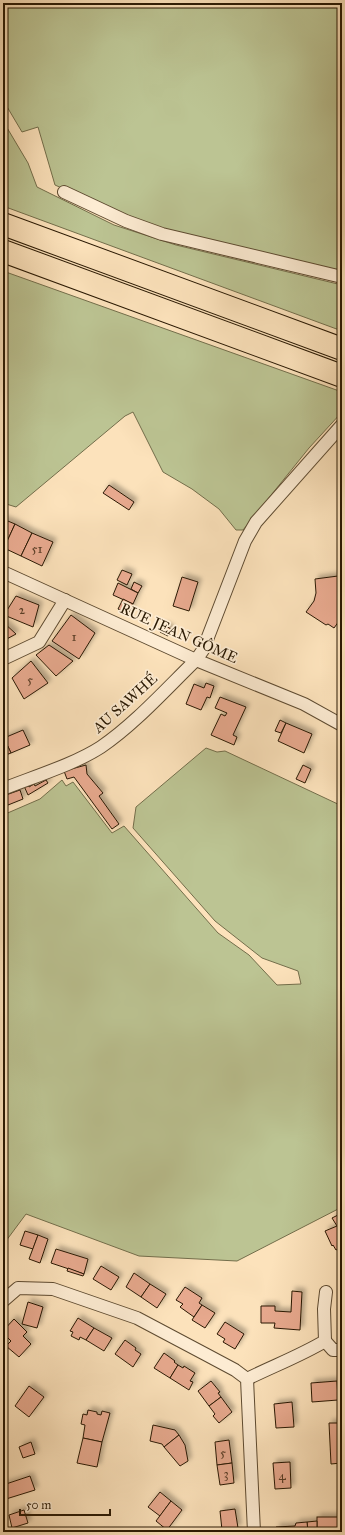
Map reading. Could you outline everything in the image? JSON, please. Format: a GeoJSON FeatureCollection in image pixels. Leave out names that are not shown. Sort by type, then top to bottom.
{"type":"FeatureCollection","features":[{"type":"Feature","properties":{"kind":"highway"},"geometry":{"type":"LineString","coordinates":[[3,224],[342,349]]}},
{"type":"Feature","properties":{"kind":"highway"},"geometry":{"type":"LineString","coordinates":[[3,251],[342,376]]}},
{"type":"Feature","properties":{"kind":"street"},"geometry":{"type":"LineString","coordinates":[[64,192],[126,221],[162,234],[342,277]]}},
{"type":"Feature","properties":{"kind":"street","name":"AU SAWHÉ"},"geometry":{"type":"LineString","coordinates":[[3,789],[74,760],[101,747],[125,728],[196,660],[203,650],[245,541],[256,522],[342,425]]}},
{"type":"Feature","properties":{"kind":"street","name":"RUE JEAN GÔME"},"geometry":{"type":"LineString","coordinates":[[3,572],[196,660],[304,704],[342,725]]}},
{"type":"Feature","properties":{"kind":"street"},"geometry":{"type":"LineString","coordinates":[[3,659],[39,642],[65,600]]}},
{"type":"Feature","properties":{"kind":"street"},"geometry":{"type":"LineString","coordinates":[[3,1301],[18,1288],[53,1289],[137,1318],[235,1370],[247,1379]]}},
{"type":"Feature","properties":{"kind":"street"},"geometry":{"type":"LineString","coordinates":[[326,1292],[324,1310],[325,1341],[333,1350],[342,1350]]}},
{"type":"Feature","properties":{"kind":"street"},"geometry":{"type":"LineString","coordinates":[[247,1379],[272,1366],[306,1352],[325,1341]]}},
{"type":"Feature","properties":{"kind":"street"},"geometry":{"type":"LineString","coordinates":[[247,1379],[253,1530]]}},
{"type":"Feature","properties":{"kind":"green space"},"geometry":{"type":"Polygon","coordinates":[[[3,3],[342,3],[342,277],[180,236],[104,207],[55,185],[38,127],[22,132],[3,100],[3,3]]]}},
{"type":"Feature","properties":{"kind":"green space"},"geometry":{"type":"Polygon","coordinates":[[[3,121],[28,163],[37,187],[114,225],[176,245],[342,285],[342,331],[3,206],[3,121]]]}},
{"type":"Feature","properties":{"kind":"green space"},"geometry":{"type":"Polygon","coordinates":[[[3,271],[342,392],[342,412],[309,448],[243,530],[236,530],[219,509],[192,489],[163,472],[133,412],[125,416],[16,507],[3,503],[3,271]]]}},
{"type":"Feature","properties":{"kind":"green space"},"geometry":{"type":"Polygon","coordinates":[[[206,748],[217,752],[225,751],[342,806],[342,1207],[237,1261],[139,1256],[26,1214],[3,1245],[3,815],[40,799],[62,780],[66,786],[73,782],[112,833],[124,826],[218,933],[249,955],[277,985],[301,984],[298,971],[262,958],[215,921],[133,828],[136,807],[206,748]]]}},
{"type":"Feature","properties":{"kind":"building"},"geometry":{"type":"Polygon","coordinates":[[[109,485],[134,502],[129,510],[103,493],[109,485]]]}},
{"type":"Feature","properties":{"kind":"building"},"geometry":{"type":"Polygon","coordinates":[[[3,519],[15,524],[4,548],[3,547],[3,519]]]}},
{"type":"Feature","properties":{"kind":"building"},"geometry":{"type":"Polygon","coordinates":[[[15,524],[32,533],[21,556],[4,548],[15,524]]]}},
{"type":"Feature","properties":{"kind":"building"},"geometry":{"type":"Polygon","coordinates":[[[32,533],[53,542],[42,566],[21,556],[32,533]]]}},
{"type":"Feature","properties":{"kind":"building"},"geometry":{"type":"Polygon","coordinates":[[[122,570],[132,574],[127,585],[117,580],[122,570]]]}},
{"type":"Feature","properties":{"kind":"building"},"geometry":{"type":"Polygon","coordinates":[[[338,576],[339,579],[342,579],[342,609],[339,613],[342,617],[334,628],[328,624],[326,625],[306,612],[314,601],[316,593],[315,579],[338,576]]]}},
{"type":"Feature","properties":{"kind":"building"},"geometry":{"type":"Polygon","coordinates":[[[182,577],[198,582],[189,611],[173,606],[182,577]]]}},
{"type":"Feature","properties":{"kind":"building"},"geometry":{"type":"Polygon","coordinates":[[[134,582],[142,586],[138,593],[131,589],[134,582]]]}},
{"type":"Feature","properties":{"kind":"building"},"geometry":{"type":"Polygon","coordinates":[[[118,583],[138,593],[133,604],[113,595],[118,583]]]}},
{"type":"Feature","properties":{"kind":"building"},"geometry":{"type":"Polygon","coordinates":[[[16,596],[39,605],[33,627],[4,615],[16,596]]]}},
{"type":"Feature","properties":{"kind":"building"},"geometry":{"type":"Polygon","coordinates":[[[123,599],[133,604],[128,614],[118,609],[123,599]]]}},
{"type":"Feature","properties":{"kind":"building"},"geometry":{"type":"Polygon","coordinates":[[[71,615],[95,633],[79,659],[52,641],[71,615]]]}},
{"type":"Feature","properties":{"kind":"building"},"geometry":{"type":"Polygon","coordinates":[[[3,622],[16,634],[3,641],[3,622]]]}},
{"type":"Feature","properties":{"kind":"building"},"geometry":{"type":"Polygon","coordinates":[[[164,625],[171,629],[168,636],[160,632],[164,625]]]}},
{"type":"Feature","properties":{"kind":"building"},"geometry":{"type":"Polygon","coordinates":[[[49,645],[73,661],[56,676],[36,655],[49,645]]]}},
{"type":"Feature","properties":{"kind":"building"},"geometry":{"type":"Polygon","coordinates":[[[31,661],[48,683],[24,699],[12,678],[31,661]]]}},
{"type":"Feature","properties":{"kind":"building"},"geometry":{"type":"Polygon","coordinates":[[[206,683],[214,686],[210,698],[207,697],[201,710],[186,704],[194,684],[204,688],[206,683]]]}},
{"type":"Feature","properties":{"kind":"building"},"geometry":{"type":"Polygon","coordinates":[[[220,697],[246,707],[233,735],[237,737],[234,745],[211,735],[221,714],[225,716],[227,713],[215,708],[220,697]]]}},
{"type":"Feature","properties":{"kind":"building"},"geometry":{"type":"Polygon","coordinates":[[[280,720],[286,723],[281,733],[275,731],[280,720]]]}},
{"type":"Feature","properties":{"kind":"building"},"geometry":{"type":"Polygon","coordinates":[[[286,723],[312,734],[304,753],[278,741],[286,723]]]}},
{"type":"Feature","properties":{"kind":"building"},"geometry":{"type":"Polygon","coordinates":[[[23,730],[30,745],[11,753],[4,738],[23,730]]]}},
{"type":"Feature","properties":{"kind":"building"},"geometry":{"type":"Polygon","coordinates":[[[4,738],[11,753],[3,756],[3,739],[4,738]]]}},
{"type":"Feature","properties":{"kind":"building"},"geometry":{"type":"Polygon","coordinates":[[[86,765],[87,774],[103,793],[99,796],[119,824],[112,829],[74,777],[67,779],[64,771],[86,765]]]}},
{"type":"Feature","properties":{"kind":"building"},"geometry":{"type":"Polygon","coordinates":[[[303,765],[311,769],[305,783],[296,779],[303,765]]]}},
{"type":"Feature","properties":{"kind":"building"},"geometry":{"type":"Polygon","coordinates":[[[46,780],[48,783],[28,795],[24,786],[27,784],[29,787],[34,784],[35,786],[46,780]]]}},
{"type":"Feature","properties":{"kind":"building"},"geometry":{"type":"Polygon","coordinates":[[[20,790],[23,799],[3,807],[3,796],[20,790]]]}},
{"type":"Feature","properties":{"kind":"building"},"geometry":{"type":"Polygon","coordinates":[[[342,1213],[342,1247],[336,1250],[333,1245],[332,1246],[325,1231],[337,1226],[332,1218],[342,1213]]]}},
{"type":"Feature","properties":{"kind":"building"},"geometry":{"type":"Polygon","coordinates":[[[25,1231],[38,1235],[33,1249],[20,1245],[25,1231]]]}},
{"type":"Feature","properties":{"kind":"building"},"geometry":{"type":"Polygon","coordinates":[[[38,1235],[48,1239],[40,1263],[29,1259],[38,1235]]]}},
{"type":"Feature","properties":{"kind":"building"},"geometry":{"type":"Polygon","coordinates":[[[56,1249],[88,1259],[84,1274],[51,1263],[56,1249]]]}},
{"type":"Feature","properties":{"kind":"building"},"geometry":{"type":"Polygon","coordinates":[[[101,1266],[119,1277],[111,1290],[93,1279],[101,1266]]]}},
{"type":"Feature","properties":{"kind":"building"},"geometry":{"type":"Polygon","coordinates":[[[68,1268],[84,1274],[83,1276],[67,1271],[68,1268]]]}},
{"type":"Feature","properties":{"kind":"building"},"geometry":{"type":"Polygon","coordinates":[[[134,1273],[150,1284],[141,1297],[126,1287],[134,1273]]]}},
{"type":"Feature","properties":{"kind":"building"},"geometry":{"type":"Polygon","coordinates":[[[150,1284],[166,1294],[157,1308],[141,1297],[150,1284]]]}},
{"type":"Feature","properties":{"kind":"building"},"geometry":{"type":"Polygon","coordinates":[[[185,1287],[202,1298],[199,1303],[202,1305],[194,1317],[180,1307],[183,1304],[176,1300],[185,1287]]]}},
{"type":"Feature","properties":{"kind":"building"},"geometry":{"type":"Polygon","coordinates":[[[292,1291],[302,1292],[300,1330],[274,1328],[275,1323],[261,1323],[261,1306],[275,1306],[275,1311],[291,1312],[292,1291]]]}},
{"type":"Feature","properties":{"kind":"building"},"geometry":{"type":"Polygon","coordinates":[[[28,1302],[43,1307],[37,1328],[22,1324],[28,1302]]]}},
{"type":"Feature","properties":{"kind":"building"},"geometry":{"type":"Polygon","coordinates":[[[202,1305],[215,1313],[205,1328],[192,1320],[202,1305]]]}},
{"type":"Feature","properties":{"kind":"building"},"geometry":{"type":"Polygon","coordinates":[[[78,1318],[94,1328],[86,1340],[80,1337],[79,1340],[71,1336],[73,1332],[70,1331],[78,1318]]]}},
{"type":"Feature","properties":{"kind":"building"},"geometry":{"type":"Polygon","coordinates":[[[14,1319],[27,1332],[23,1336],[31,1344],[19,1357],[6,1346],[11,1341],[3,1333],[3,1331],[14,1319]]]}},
{"type":"Feature","properties":{"kind":"building"},"geometry":{"type":"Polygon","coordinates":[[[225,1322],[244,1334],[235,1349],[223,1342],[225,1339],[217,1334],[225,1322]]]}},
{"type":"Feature","properties":{"kind":"building"},"geometry":{"type":"Polygon","coordinates":[[[94,1328],[112,1338],[104,1351],[86,1340],[94,1328]]]}},
{"type":"Feature","properties":{"kind":"building"},"geometry":{"type":"Polygon","coordinates":[[[125,1340],[136,1348],[135,1350],[141,1354],[133,1367],[115,1354],[125,1340]]]}},
{"type":"Feature","properties":{"kind":"building"},"geometry":{"type":"Polygon","coordinates":[[[164,1353],[178,1365],[170,1378],[154,1368],[164,1353]]]}},
{"type":"Feature","properties":{"kind":"building"},"geometry":{"type":"Polygon","coordinates":[[[178,1365],[183,1368],[184,1366],[195,1373],[190,1381],[193,1382],[189,1390],[170,1378],[178,1365]]]}},
{"type":"Feature","properties":{"kind":"building"},"geometry":{"type":"Polygon","coordinates":[[[211,1381],[220,1392],[218,1393],[221,1397],[209,1406],[198,1391],[211,1381]]]}},
{"type":"Feature","properties":{"kind":"building"},"geometry":{"type":"Polygon","coordinates":[[[337,1381],[338,1400],[312,1402],[311,1383],[337,1381]]]}},
{"type":"Feature","properties":{"kind":"building"},"geometry":{"type":"Polygon","coordinates":[[[29,1386],[44,1397],[29,1417],[15,1406],[29,1386]]]}},
{"type":"Feature","properties":{"kind":"building"},"geometry":{"type":"Polygon","coordinates":[[[221,1397],[232,1412],[219,1423],[213,1416],[215,1414],[209,1406],[221,1397]]]}},
{"type":"Feature","properties":{"kind":"building"},"geometry":{"type":"Polygon","coordinates":[[[292,1402],[294,1427],[276,1428],[274,1404],[292,1402]]]}},
{"type":"Feature","properties":{"kind":"building"},"geometry":{"type":"Polygon","coordinates":[[[88,1410],[97,1412],[97,1414],[101,1415],[102,1411],[110,1413],[102,1442],[83,1438],[85,1425],[81,1424],[83,1414],[87,1415],[88,1410]]]}},
{"type":"Feature","properties":{"kind":"building"},"geometry":{"type":"Polygon","coordinates":[[[329,1423],[340,1423],[341,1463],[331,1464],[329,1423]]]}},
{"type":"Feature","properties":{"kind":"building"},"geometry":{"type":"Polygon","coordinates":[[[153,1425],[175,1430],[179,1435],[164,1447],[162,1444],[150,1441],[153,1425]]]}},
{"type":"Feature","properties":{"kind":"building"},"geometry":{"type":"Polygon","coordinates":[[[179,1435],[185,1445],[188,1461],[180,1466],[164,1447],[179,1435]]]}},
{"type":"Feature","properties":{"kind":"building"},"geometry":{"type":"Polygon","coordinates":[[[83,1438],[102,1442],[97,1467],[77,1463],[83,1438]]]}},
{"type":"Feature","properties":{"kind":"building"},"geometry":{"type":"Polygon","coordinates":[[[229,1440],[232,1463],[217,1465],[215,1442],[229,1440]]]}},
{"type":"Feature","properties":{"kind":"building"},"geometry":{"type":"Polygon","coordinates":[[[31,1442],[35,1454],[23,1458],[19,1447],[31,1442]]]}},
{"type":"Feature","properties":{"kind":"building"},"geometry":{"type":"Polygon","coordinates":[[[290,1462],[291,1488],[275,1489],[273,1463],[290,1462]]]}},
{"type":"Feature","properties":{"kind":"building"},"geometry":{"type":"Polygon","coordinates":[[[232,1463],[234,1483],[220,1485],[217,1465],[232,1463]]]}},
{"type":"Feature","properties":{"kind":"building"},"geometry":{"type":"Polygon","coordinates":[[[30,1476],[35,1490],[6,1499],[3,1485],[30,1476]]]}},
{"type":"Feature","properties":{"kind":"building"},"geometry":{"type":"Polygon","coordinates":[[[160,1492],[171,1501],[160,1516],[148,1507],[160,1492]]]}},
{"type":"Feature","properties":{"kind":"building"},"geometry":{"type":"Polygon","coordinates":[[[171,1501],[182,1510],[167,1530],[156,1521],[171,1501]]]}},
{"type":"Feature","properties":{"kind":"building"},"geometry":{"type":"Polygon","coordinates":[[[235,1509],[238,1528],[222,1530],[220,1511],[235,1509]]]}},
{"type":"Feature","properties":{"kind":"building"},"geometry":{"type":"Polygon","coordinates":[[[24,1510],[28,1523],[12,1528],[9,1515],[24,1510]]]}},
{"type":"Feature","properties":{"kind":"building"},"geometry":{"type":"Polygon","coordinates":[[[317,1517],[342,1517],[342,1532],[317,1532],[317,1517]]]}},
{"type":"Feature","properties":{"kind":"building"},"geometry":{"type":"Polygon","coordinates":[[[317,1521],[317,1532],[308,1532],[307,1522],[317,1521]]]}},
{"type":"Feature","properties":{"kind":"building"},"geometry":{"type":"Polygon","coordinates":[[[307,1522],[308,1532],[277,1532],[276,1527],[295,1526],[296,1523],[307,1522]]]}}]}
